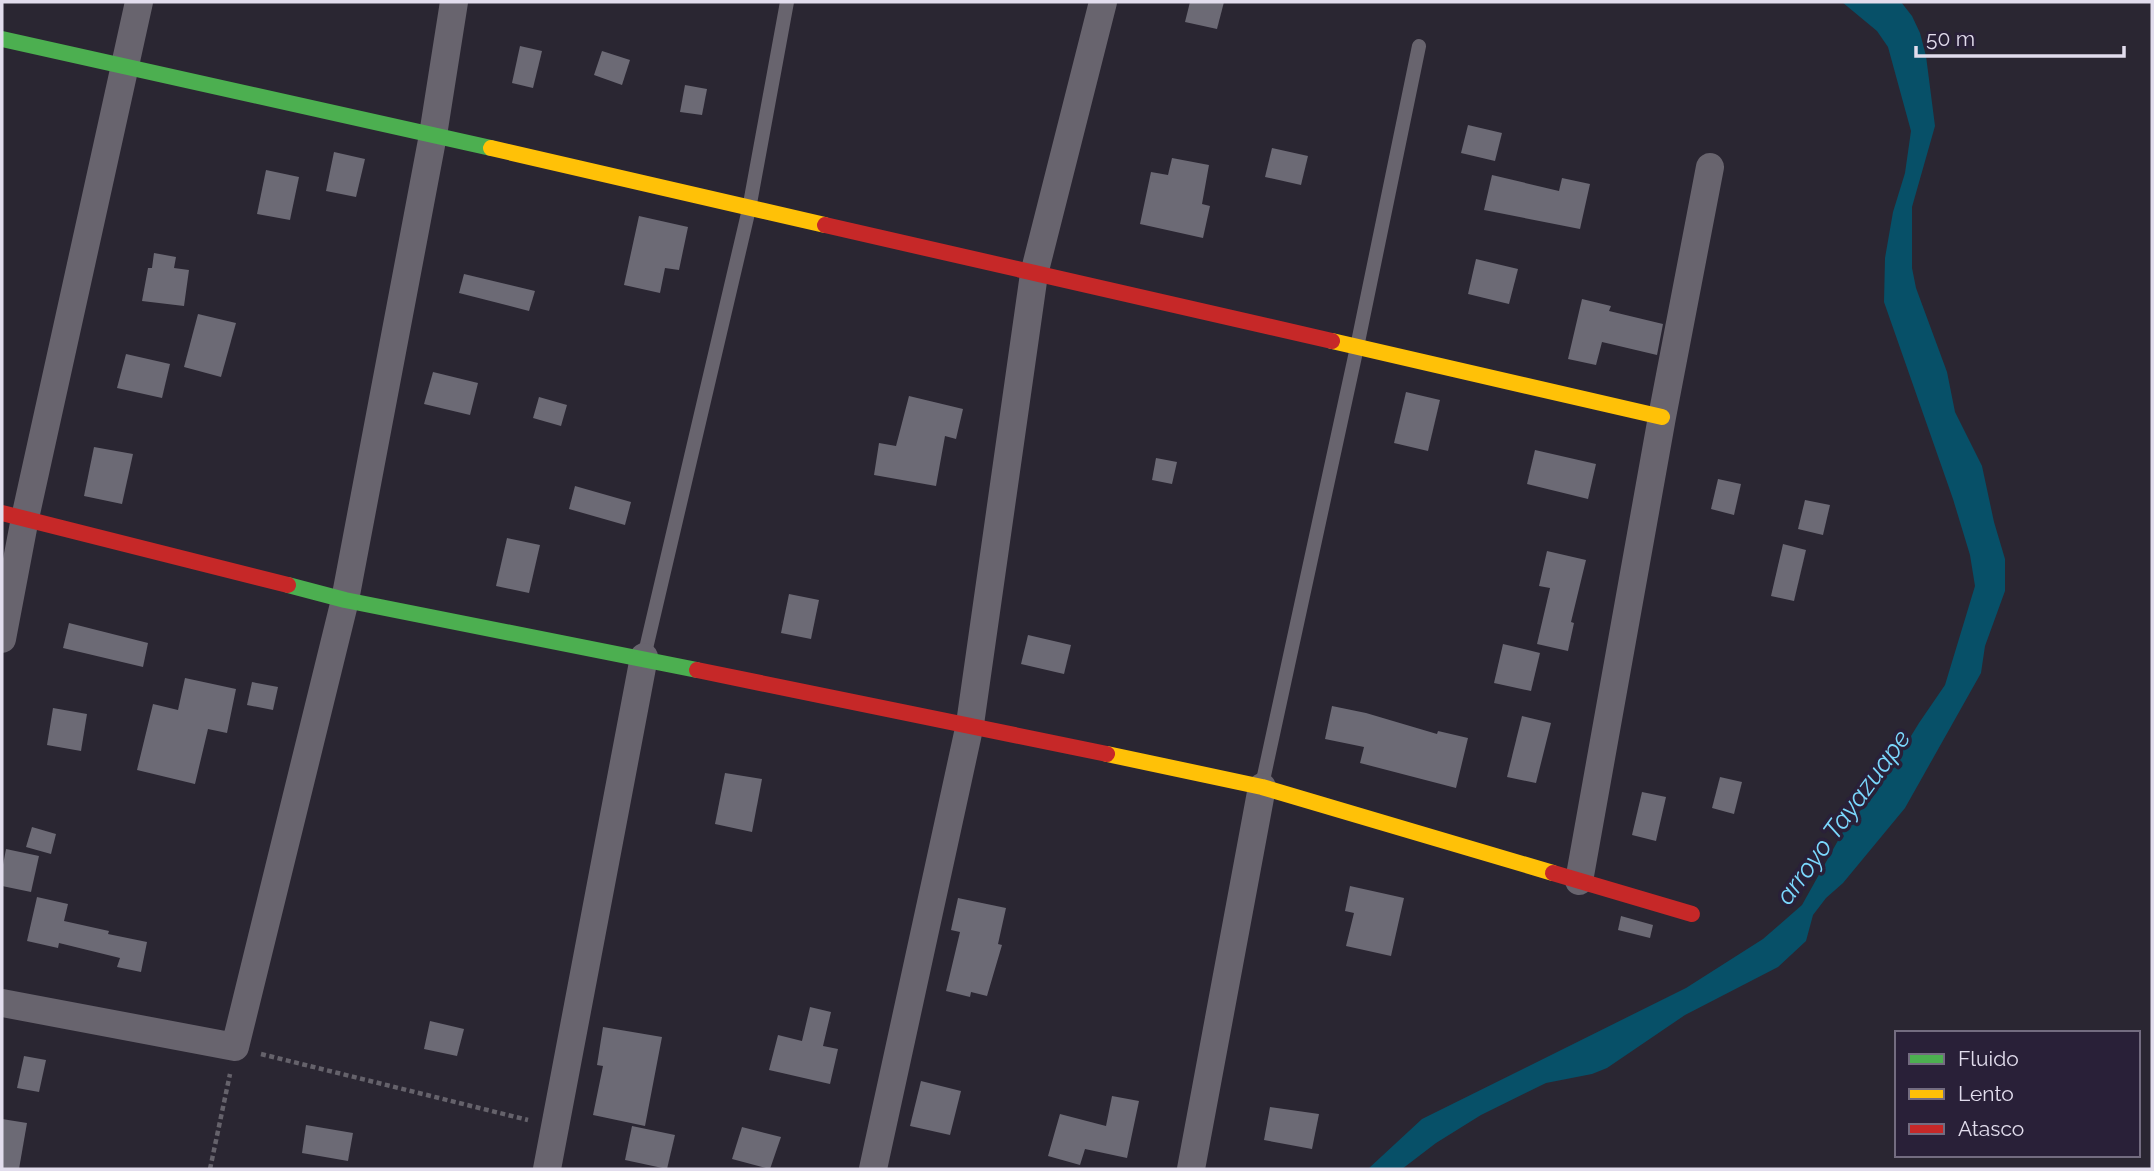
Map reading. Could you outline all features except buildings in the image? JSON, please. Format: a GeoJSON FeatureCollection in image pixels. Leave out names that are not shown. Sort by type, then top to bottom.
{"type":"FeatureCollection","features":[{"type":"Feature","properties":{"kind":"street"},"geometry":{"type":"LineString","coordinates":[[2,639],[13,516],[139,2]]}},
{"type":"Feature","properties":{"kind":"street"},"geometry":{"type":"LineString","coordinates":[[2,1003],[235,1047],[345,600],[433,135],[454,2]]}},
{"type":"Feature","properties":{"kind":"street"},"geometry":{"type":"LineString","coordinates":[[873,1169],[970,724],[1034,274],[1102,2]]}},
{"type":"Feature","properties":{"kind":"street"},"geometry":{"type":"LineString","coordinates":[[2,39],[1662,417]]}},
{"type":"Feature","properties":{"kind":"street"},"geometry":{"type":"LineString","coordinates":[[1579,881],[1710,167]]}},
{"type":"Feature","properties":{"kind":"street"},"geometry":{"type":"LineString","coordinates":[[13,516],[345,600],[644,657],[1262,787],[1692,914]]}},
{"type":"Feature","properties":{"kind":"street"},"geometry":{"type":"LineString","coordinates":[[547,1169],[644,657]]}},
{"type":"Feature","properties":{"kind":"street"},"geometry":{"type":"LineString","coordinates":[[1191,1169],[1262,787]]}},
{"type":"Feature","properties":{"kind":"lane"},"geometry":{"type":"LineString","coordinates":[[644,657],[748,209],[787,2]]}},
{"type":"Feature","properties":{"kind":"lane"},"geometry":{"type":"LineString","coordinates":[[1262,787],[1419,46]]}},
{"type":"Feature","properties":{"kind":"path"},"geometry":{"type":"LineString","coordinates":[[210,1169],[235,1047],[554,1126]]}},
{"type":"Feature","properties":{"kind":"water"},"geometry":{"type":"Polygon","coordinates":[[[1842,2],[1901,2],[1920,33],[1926,56],[1935,126],[1912,207],[1912,268],[1916,288],[1947,372],[1955,412],[1982,466],[2005,559],[2005,591],[1985,646],[1981,673],[1905,808],[1813,915],[1806,941],[1778,967],[1685,1015],[1607,1068],[1592,1074],[1546,1083],[1481,1115],[1436,1143],[1402,1169],[1368,1169],[1422,1119],[1686,988],[1763,939],[1802,905],[1845,828],[1876,793],[1945,685],[1975,586],[1970,555],[1953,499],[1884,302],[1885,258],[1893,212],[1905,173],[1911,131],[1888,47],[1877,31],[1842,2]]]}},
{"type":"Feature","properties":{"kind":"traffic: fast"},"geometry":{"type":"LineString","coordinates":[[2,39],[491,148]]}},
{"type":"Feature","properties":{"kind":"traffic: fast"},"geometry":{"type":"LineString","coordinates":[[288,585],[345,600],[697,670]]}},
{"type":"Feature","properties":{"kind":"traffic: slow"},"geometry":{"type":"LineString","coordinates":[[491,148],[825,225]]}},
{"type":"Feature","properties":{"kind":"traffic: slow"},"geometry":{"type":"LineString","coordinates":[[1332,341],[1662,417]]}},
{"type":"Feature","properties":{"kind":"traffic: slow"},"geometry":{"type":"LineString","coordinates":[[1107,754],[1262,787],[1553,873]]}},
{"type":"Feature","properties":{"kind":"traffic: jam"},"geometry":{"type":"LineString","coordinates":[[825,225],[1332,341]]}},
{"type":"Feature","properties":{"kind":"traffic: jam"},"geometry":{"type":"LineString","coordinates":[[2,513],[288,585]]}},
{"type":"Feature","properties":{"kind":"traffic: jam"},"geometry":{"type":"LineString","coordinates":[[697,670],[1107,754]]}},
{"type":"Feature","properties":{"kind":"traffic: jam"},"geometry":{"type":"LineString","coordinates":[[1553,873],[1692,914]]}},
{"type":"Feature","properties":{"kind":"water label","name":"arroyo Tayazuape"},"geometry":{"type":"Point","coordinates":[1843,817]}}]}
